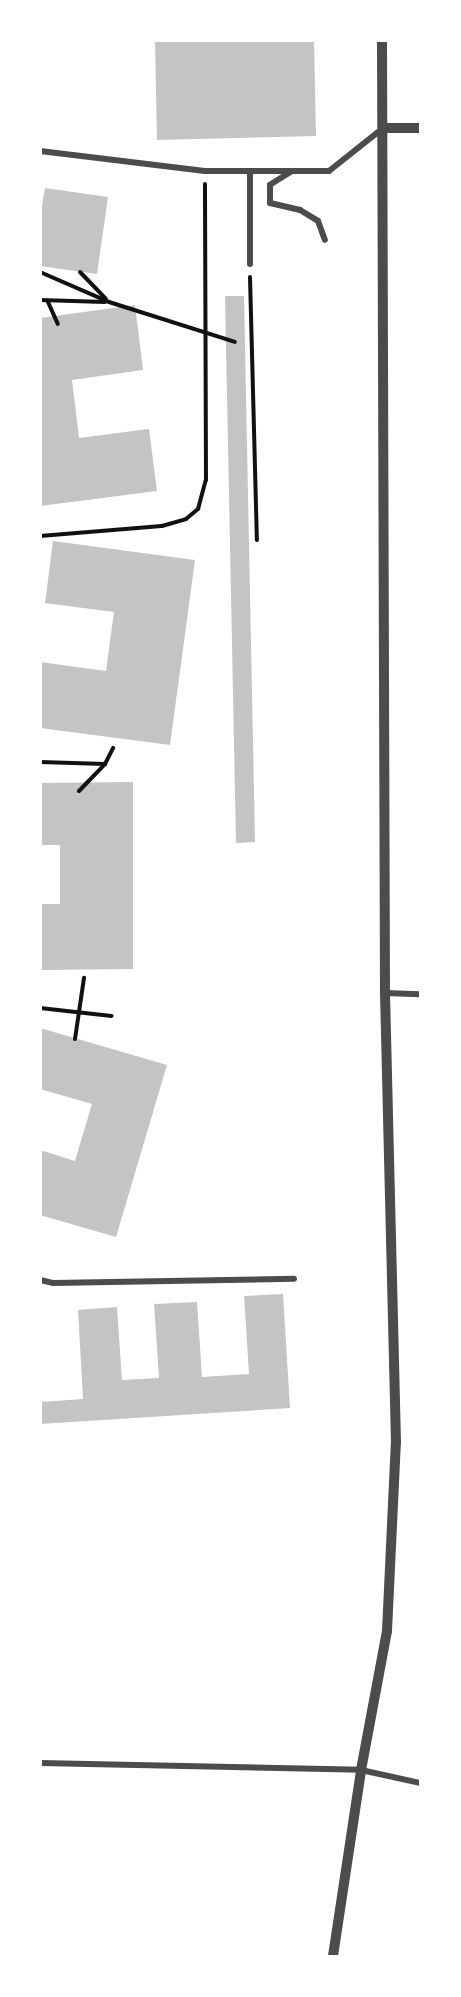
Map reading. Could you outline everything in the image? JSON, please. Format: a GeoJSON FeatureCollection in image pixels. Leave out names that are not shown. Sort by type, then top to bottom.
{"type":"FeatureCollection","features":[{"type":"Feature","properties":{"kind":"street"},"geometry":{"type":"LineString","coordinates":[[333,1956],[361,1770],[387,1630],[396,1443],[385,993],[382,40]]}},
{"type":"Feature","properties":{"kind":"street"},"geometry":{"type":"LineString","coordinates":[[40,151],[205,171],[329,171],[384,128],[420,128]]}},
{"type":"Feature","properties":{"kind":"street"},"geometry":{"type":"LineString","coordinates":[[250,171],[250,264]]}},
{"type":"Feature","properties":{"kind":"street"},"geometry":{"type":"LineString","coordinates":[[293,171],[270,185],[270,203],[300,210],[318,221],[325,240]]}},
{"type":"Feature","properties":{"kind":"street"},"geometry":{"type":"LineString","coordinates":[[385,993],[420,994]]}},
{"type":"Feature","properties":{"kind":"street"},"geometry":{"type":"LineString","coordinates":[[40,1280],[53,1283],[294,1279]]}},
{"type":"Feature","properties":{"kind":"street"},"geometry":{"type":"LineString","coordinates":[[40,1763],[361,1770],[420,1783]]}},
{"type":"Feature","properties":{"kind":"path"},"geometry":{"type":"LineString","coordinates":[[40,536],[162,526],[186,519],[198,508],[206,480],[205,171]]}},
{"type":"Feature","properties":{"kind":"path"},"geometry":{"type":"LineString","coordinates":[[250,264],[257,540]]}},
{"type":"Feature","properties":{"kind":"path"},"geometry":{"type":"LineString","coordinates":[[40,272],[109,302],[235,342]]}},
{"type":"Feature","properties":{"kind":"path"},"geometry":{"type":"LineString","coordinates":[[80,272],[109,302]]}},
{"type":"Feature","properties":{"kind":"path"},"geometry":{"type":"LineString","coordinates":[[40,300],[109,302]]}},
{"type":"Feature","properties":{"kind":"path"},"geometry":{"type":"LineString","coordinates":[[48,302],[58,324]]}},
{"type":"Feature","properties":{"kind":"path"},"geometry":{"type":"LineString","coordinates":[[79,791],[105,764],[113,748]]}},
{"type":"Feature","properties":{"kind":"path"},"geometry":{"type":"LineString","coordinates":[[40,762],[105,764]]}},
{"type":"Feature","properties":{"kind":"path"},"geometry":{"type":"LineString","coordinates":[[75,1039],[84,978]]}},
{"type":"Feature","properties":{"kind":"path"},"geometry":{"type":"LineString","coordinates":[[40,1008],[112,1016]]}},
{"type":"Feature","properties":{"kind":"building"},"geometry":{"type":"Polygon","coordinates":[[[155,40],[314,40],[316,136],[157,140],[155,40]]]}},
{"type":"Feature","properties":{"kind":"building"},"geometry":{"type":"Polygon","coordinates":[[[45,188],[108,197],[97,274],[40,266],[40,216],[45,188]]]}},
{"type":"Feature","properties":{"kind":"building"},"geometry":{"type":"Polygon","coordinates":[[[225,296],[244,296],[255,842],[236,843],[225,296]]]}},
{"type":"Feature","properties":{"kind":"building"},"geometry":{"type":"Polygon","coordinates":[[[135,305],[143,370],[72,380],[79,438],[149,429],[157,491],[40,506],[40,318],[135,305]]]}},
{"type":"Feature","properties":{"kind":"building"},"geometry":{"type":"Polygon","coordinates":[[[53,541],[195,560],[170,745],[40,728],[40,662],[106,671],[114,612],[45,603],[53,541]]]}},
{"type":"Feature","properties":{"kind":"building"},"geometry":{"type":"Polygon","coordinates":[[[133,782],[133,969],[40,970],[40,904],[60,904],[60,845],[40,845],[40,783],[133,782]]]}},
{"type":"Feature","properties":{"kind":"building"},"geometry":{"type":"Polygon","coordinates":[[[40,1028],[167,1065],[116,1237],[40,1215],[40,1150],[75,1161],[92,1104],[40,1089],[40,1028]]]}},
{"type":"Feature","properties":{"kind":"building"},"geometry":{"type":"Polygon","coordinates":[[[283,1294],[290,1408],[40,1424],[40,1402],[83,1399],[78,1310],[117,1307],[122,1380],[159,1378],[154,1304],[197,1302],[202,1377],[249,1374],[244,1296],[283,1294]]]}}]}
